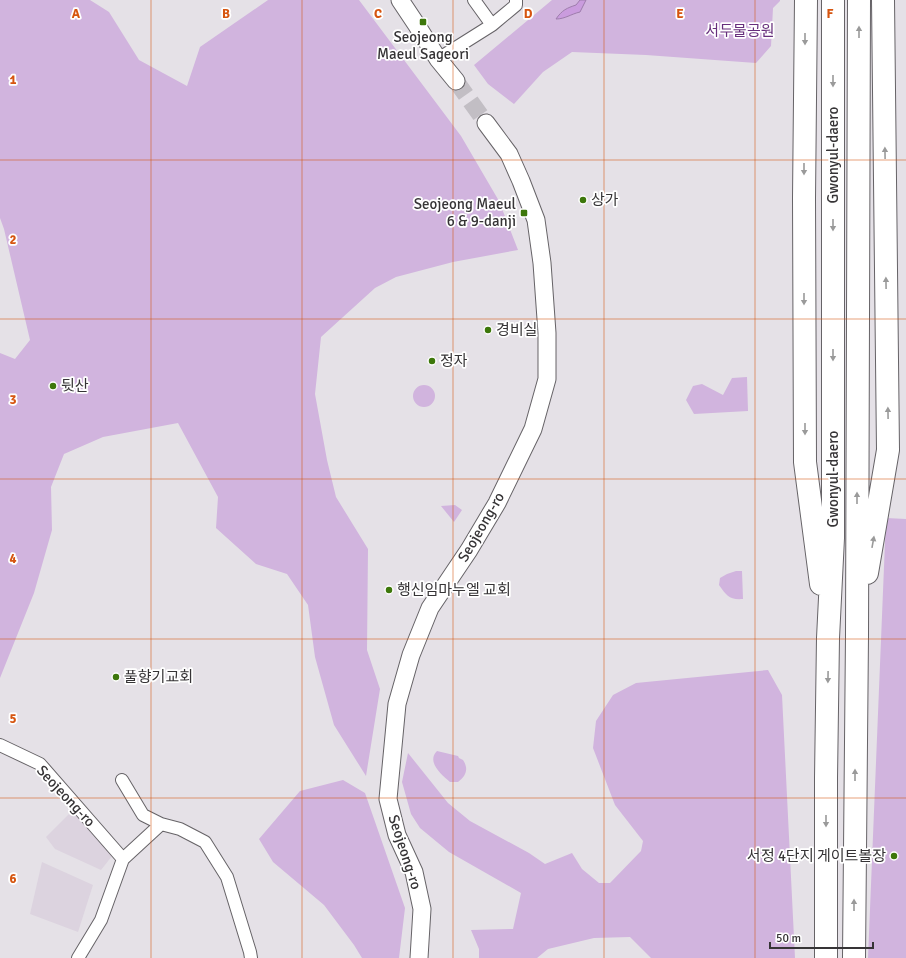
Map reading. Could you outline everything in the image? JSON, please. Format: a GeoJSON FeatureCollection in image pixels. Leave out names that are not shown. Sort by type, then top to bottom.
{"type":"FeatureCollection","features":[{"type":"Feature","properties":{"kind":"highway"},"geometry":{"type":"LineString","coordinates":[[806,0],[804,190],[805,462],[828,638]]}},
{"type":"Feature","properties":{"kind":"highway","name":"Gwonyul-daero"},"geometry":{"type":"LineString","coordinates":[[826,958],[828,638],[833,538],[833,0]]}},
{"type":"Feature","properties":{"kind":"highway","name":"Gwonyul-daero"},"geometry":{"type":"LineString","coordinates":[[854,958],[857,635],[859,0]]}},
{"type":"Feature","properties":{"kind":"highway"},"geometry":{"type":"LineString","coordinates":[[857,635],[888,450],[883,0]]}},
{"type":"Feature","properties":{"kind":"main road"},"geometry":{"type":"LineString","coordinates":[[400,0],[438,59],[456,81]]}},
{"type":"Feature","properties":{"kind":"main road","name":"Seojeong-ro"},"geometry":{"type":"LineString","coordinates":[[419,958],[422,909],[414,872],[397,835],[388,798],[397,704],[411,655],[430,608],[469,550],[497,503],[533,429],[547,379],[547,333],[542,263],[536,220],[509,154],[486,123]]}},
{"type":"Feature","properties":{"kind":"street"},"geometry":{"type":"LineString","coordinates":[[474,0],[492,25]]}},
{"type":"Feature","properties":{"kind":"street"},"geometry":{"type":"LineString","coordinates":[[438,59],[492,25],[516,5],[516,0]]}},
{"type":"Feature","properties":{"kind":"street","name":"Seojeong-ro"},"geometry":{"type":"LineString","coordinates":[[0,745],[40,764],[123,859]]}},
{"type":"Feature","properties":{"kind":"street"},"geometry":{"type":"LineString","coordinates":[[122,780],[143,815],[161,824],[180,829],[205,842],[227,878],[251,958]]}},
{"type":"Feature","properties":{"kind":"street"},"geometry":{"type":"LineString","coordinates":[[78,958],[101,920],[123,859],[161,824]]}},
{"type":"Feature","properties":{"kind":"shaded area"},"geometry":{"type":"Polygon","coordinates":[[[580,0],[586,0],[580,12],[556,19],[563,11],[576,5],[580,0]]]}},
{"type":"Feature","properties":{"kind":"shaded area"},"geometry":{"type":"Polygon","coordinates":[[[73,810],[112,856],[101,870],[55,849],[46,837],[73,810]]]}},
{"type":"Feature","properties":{"kind":"shaded area"},"geometry":{"type":"Polygon","coordinates":[[[42,862],[93,885],[78,932],[30,914],[42,862]]]}},
{"type":"Feature","properties":{"kind":"green space"},"geometry":{"type":"Polygon","coordinates":[[[0,0],[90,0],[109,12],[139,60],[187,86],[200,47],[268,0],[359,0],[461,136],[499,201],[518,250],[453,262],[396,277],[375,288],[321,337],[315,394],[327,460],[336,497],[368,549],[367,650],[380,689],[366,776],[334,725],[315,657],[308,605],[287,574],[256,564],[216,528],[218,497],[178,423],[103,437],[64,454],[51,487],[52,530],[34,593],[0,678],[0,353],[15,359],[30,340],[4,229],[0,218],[0,0]]]}},
{"type":"Feature","properties":{"kind":"green space","name":"서두물공원"},"geometry":{"type":"Polygon","coordinates":[[[552,0],[780,1],[773,8],[771,46],[756,63],[646,55],[572,52],[543,72],[514,104],[488,84],[474,65],[552,0]]]}},
{"type":"Feature","properties":{"kind":"green space"},"geometry":{"type":"Polygon","coordinates":[[[747,377],[748,411],[694,414],[686,400],[693,386],[702,384],[723,395],[732,378],[747,377]]]}},
{"type":"Feature","properties":{"kind":"green space"},"geometry":{"type":"Polygon","coordinates":[[[424,385],[432,388],[435,396],[432,404],[424,407],[416,404],[413,396],[416,388],[424,385]]]}},
{"type":"Feature","properties":{"kind":"green space"},"geometry":{"type":"Polygon","coordinates":[[[455,505],[462,510],[454,522],[441,506],[455,505]]]}},
{"type":"Feature","properties":{"kind":"green space"},"geometry":{"type":"Polygon","coordinates":[[[886,518],[906,519],[906,958],[868,958],[886,518]]]}},
{"type":"Feature","properties":{"kind":"green space"},"geometry":{"type":"Polygon","coordinates":[[[736,571],[742,571],[743,599],[731,598],[719,585],[720,578],[736,571]]]}},
{"type":"Feature","properties":{"kind":"green space"},"geometry":{"type":"Polygon","coordinates":[[[768,670],[782,695],[795,958],[651,958],[630,937],[594,938],[548,949],[537,958],[479,958],[479,949],[471,930],[513,929],[521,893],[449,852],[420,828],[411,814],[402,782],[408,753],[448,803],[470,821],[529,853],[545,864],[572,853],[582,869],[599,883],[610,883],[641,851],[643,841],[615,805],[593,748],[596,721],[613,695],[636,683],[768,670]]]}},
{"type":"Feature","properties":{"kind":"green space"},"geometry":{"type":"Polygon","coordinates":[[[437,751],[458,756],[463,760],[466,766],[466,772],[458,782],[450,782],[436,768],[433,760],[437,751]]]}},
{"type":"Feature","properties":{"kind":"green space"},"geometry":{"type":"Polygon","coordinates":[[[343,780],[365,793],[405,908],[399,958],[362,958],[324,905],[273,862],[259,839],[300,791],[343,780]]]}},
{"type":"Feature","properties":{"kind":"tunnel"},"geometry":{"type":"LineString","coordinates":[[456,81],[486,123]]}},
{"type":"Feature","properties":{"kind":"place","name":"Seojeong Maeul Sageori"},"geometry":{"type":"Point","coordinates":[423,22]}},
{"type":"Feature","properties":{"kind":"place","name":"상가"},"geometry":{"type":"Point","coordinates":[583,200]}},
{"type":"Feature","properties":{"kind":"place","name":"Seojeong Maeul 6 & 9-danji"},"geometry":{"type":"Point","coordinates":[524,213]}},
{"type":"Feature","properties":{"kind":"place","name":"경비실"},"geometry":{"type":"Point","coordinates":[488,330]}},
{"type":"Feature","properties":{"kind":"place","name":"정자"},"geometry":{"type":"Point","coordinates":[432,361]}},
{"type":"Feature","properties":{"kind":"place","name":"뒷산"},"geometry":{"type":"Point","coordinates":[53,386]}},
{"type":"Feature","properties":{"kind":"place","name":"행신임마누엘 교회"},"geometry":{"type":"Point","coordinates":[389,590]}},
{"type":"Feature","properties":{"kind":"place","name":"풀향기교회"},"geometry":{"type":"Point","coordinates":[116,677]}},
{"type":"Feature","properties":{"kind":"place","name":"서정 4단지 게이트볼장"},"geometry":{"type":"Point","coordinates":[894,856]}}]}
